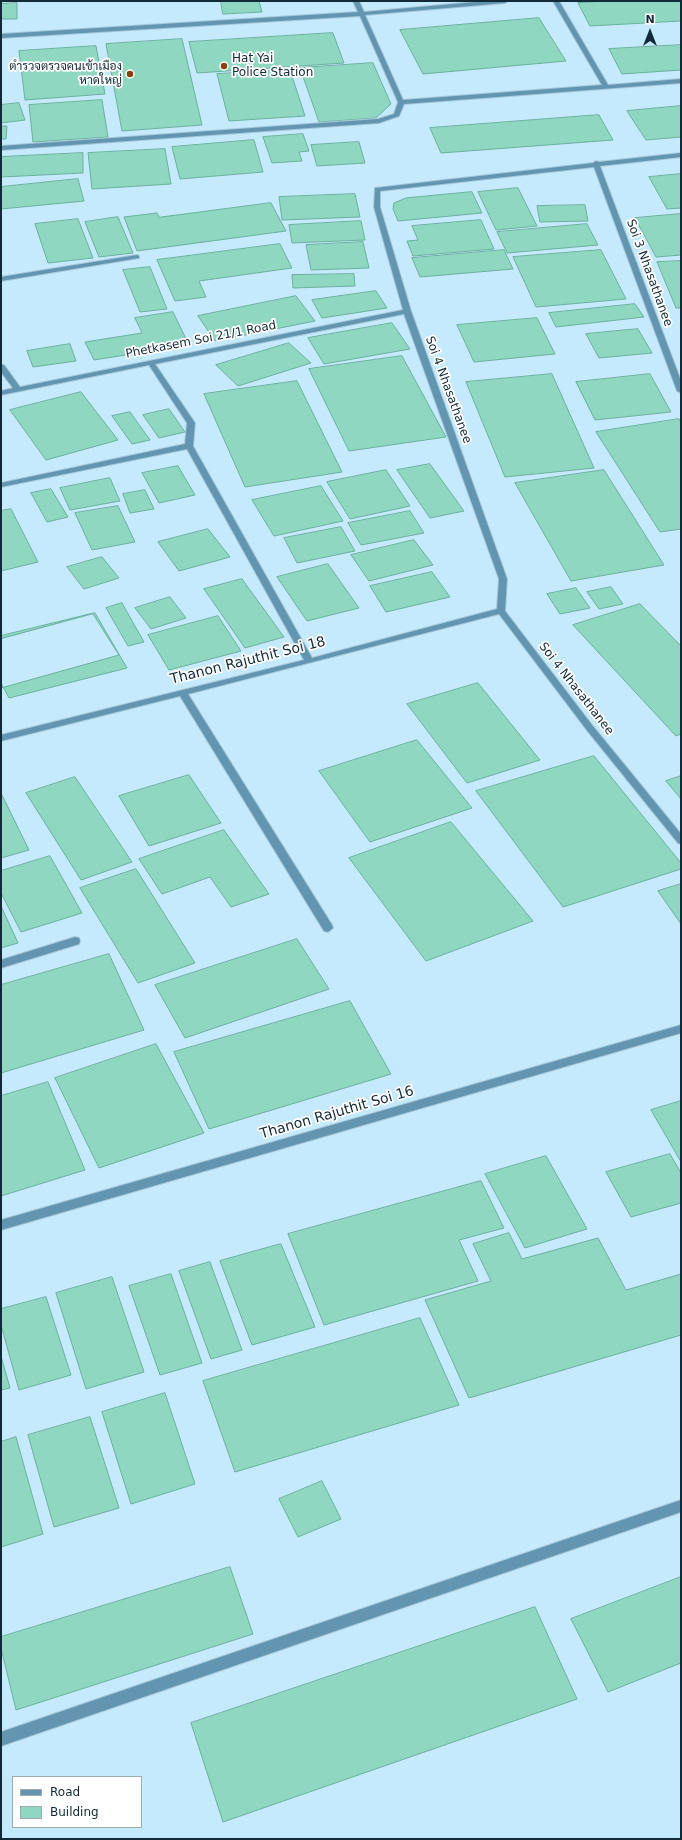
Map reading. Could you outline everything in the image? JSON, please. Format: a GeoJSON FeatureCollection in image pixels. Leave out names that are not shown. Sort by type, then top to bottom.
{"type":"FeatureCollection","features":[{"type":"Feature","properties":{"kind":"street"},"geometry":{"type":"LineString","coordinates":[[1,148],[379,121],[397,115],[401,102],[356,1]]}},
{"type":"Feature","properties":{"kind":"street"},"geometry":{"type":"LineString","coordinates":[[1,36],[362,14],[505,1]]}},
{"type":"Feature","properties":{"kind":"street"},"geometry":{"type":"LineString","coordinates":[[556,1],[606,86]]}},
{"type":"Feature","properties":{"kind":"street"},"geometry":{"type":"LineString","coordinates":[[401,102],[681,81]]}},
{"type":"Feature","properties":{"kind":"street","name":"Soi 4 Nhasathanee"},"geometry":{"type":"LineString","coordinates":[[681,155],[596,163],[377,189],[377,207],[407,311],[503,579],[501,610],[589,727],[681,841]]}},
{"type":"Feature","properties":{"kind":"street","name":"Soi 3 Nhasathanee"},"geometry":{"type":"LineString","coordinates":[[596,163],[681,391]]}},
{"type":"Feature","properties":{"kind":"street"},"geometry":{"type":"LineString","coordinates":[[1,279],[137,256]]}},
{"type":"Feature","properties":{"kind":"street","name":"Phetkasem Soi 21/1 Road"},"geometry":{"type":"LineString","coordinates":[[1,393],[407,311]]}},
{"type":"Feature","properties":{"kind":"street"},"geometry":{"type":"LineString","coordinates":[[150,362],[192,423],[189,446],[309,661]]}},
{"type":"Feature","properties":{"kind":"street"},"geometry":{"type":"LineString","coordinates":[[1,367],[18,390]]}},
{"type":"Feature","properties":{"kind":"street"},"geometry":{"type":"LineString","coordinates":[[1,485],[189,446]]}},
{"type":"Feature","properties":{"kind":"street","name":"Thanon Rajuthit Soi 18"},"geometry":{"type":"LineString","coordinates":[[1,738],[309,661],[501,610]]}},
{"type":"Feature","properties":{"kind":"street"},"geometry":{"type":"LineString","coordinates":[[182,692],[328,928]]}},
{"type":"Feature","properties":{"kind":"street"},"geometry":{"type":"LineString","coordinates":[[1,964],[76,941]]}},
{"type":"Feature","properties":{"kind":"street","name":"Thanon Rajuthit Soi 16"},"geometry":{"type":"LineString","coordinates":[[1,1225],[681,1029]]}},
{"type":"Feature","properties":{"kind":"street"},"geometry":{"type":"LineString","coordinates":[[1,1739],[681,1506]]}},
{"type":"Feature","properties":{"kind":"building"},"geometry":{"type":"Polygon","coordinates":[[[221,1],[259,1],[262,12],[223,14],[221,1]]]}},
{"type":"Feature","properties":{"kind":"building"},"geometry":{"type":"Polygon","coordinates":[[[612,1],[681,1],[681,21],[590,26],[578,3],[612,1]]]}},
{"type":"Feature","properties":{"kind":"building"},"geometry":{"type":"Polygon","coordinates":[[[17,3],[17,19],[1,19],[1,4],[17,3]]]}},
{"type":"Feature","properties":{"kind":"building"},"geometry":{"type":"Polygon","coordinates":[[[539,18],[566,61],[423,74],[400,30],[539,18]]]}},
{"type":"Feature","properties":{"kind":"building"},"geometry":{"type":"Polygon","coordinates":[[[333,33],[344,63],[197,73],[189,42],[333,33]]]}},
{"type":"Feature","properties":{"kind":"building"},"geometry":{"type":"Polygon","coordinates":[[[182,39],[202,125],[122,131],[106,44],[182,39]]]}},
{"type":"Feature","properties":{"kind":"building"},"geometry":{"type":"Polygon","coordinates":[[[681,45],[681,70],[622,74],[609,49],[681,45]]]}},
{"type":"Feature","properties":{"kind":"building"},"geometry":{"type":"Polygon","coordinates":[[[96,46],[105,94],[25,100],[19,51],[96,46]]]}},
{"type":"Feature","properties":{"kind":"building"},"geometry":{"type":"Polygon","coordinates":[[[373,63],[391,104],[376,118],[319,122],[300,68],[373,63]]]}},
{"type":"Feature","properties":{"kind":"building"},"geometry":{"type":"Polygon","coordinates":[[[290,70],[305,116],[229,121],[217,74],[290,70]]]}},
{"type":"Feature","properties":{"kind":"building"},"geometry":{"type":"Polygon","coordinates":[[[102,100],[108,137],[33,142],[29,105],[102,100]]]}},
{"type":"Feature","properties":{"kind":"building"},"geometry":{"type":"Polygon","coordinates":[[[19,103],[25,120],[1,123],[1,105],[19,103]]]}},
{"type":"Feature","properties":{"kind":"building"},"geometry":{"type":"Polygon","coordinates":[[[681,106],[681,137],[646,140],[627,111],[681,106]]]}},
{"type":"Feature","properties":{"kind":"building"},"geometry":{"type":"Polygon","coordinates":[[[599,115],[613,140],[441,153],[430,128],[599,115]]]}},
{"type":"Feature","properties":{"kind":"building"},"geometry":{"type":"Polygon","coordinates":[[[1,126],[7,126],[6,139],[1,139],[1,126]]]}},
{"type":"Feature","properties":{"kind":"building"},"geometry":{"type":"Polygon","coordinates":[[[303,134],[309,151],[299,152],[302,161],[272,163],[263,137],[303,134]]]}},
{"type":"Feature","properties":{"kind":"building"},"geometry":{"type":"Polygon","coordinates":[[[254,140],[263,172],[180,179],[172,147],[254,140]]]}},
{"type":"Feature","properties":{"kind":"building"},"geometry":{"type":"Polygon","coordinates":[[[359,142],[365,163],[317,166],[311,145],[359,142]]]}},
{"type":"Feature","properties":{"kind":"building"},"geometry":{"type":"Polygon","coordinates":[[[165,149],[171,184],[92,189],[88,153],[165,149]]]}},
{"type":"Feature","properties":{"kind":"building"},"geometry":{"type":"Polygon","coordinates":[[[83,153],[83,173],[1,177],[1,157],[83,153]]]}},
{"type":"Feature","properties":{"kind":"building"},"geometry":{"type":"Polygon","coordinates":[[[681,174],[681,208],[667,209],[649,177],[681,174]]]}},
{"type":"Feature","properties":{"kind":"building"},"geometry":{"type":"Polygon","coordinates":[[[78,179],[84,201],[1,209],[1,187],[78,179]]]}},
{"type":"Feature","properties":{"kind":"building"},"geometry":{"type":"Polygon","coordinates":[[[518,188],[537,226],[496,230],[478,192],[518,188]]]}},
{"type":"Feature","properties":{"kind":"building"},"geometry":{"type":"Polygon","coordinates":[[[472,192],[482,213],[398,221],[393,209],[394,203],[406,198],[472,192]]]}},
{"type":"Feature","properties":{"kind":"building"},"geometry":{"type":"Polygon","coordinates":[[[355,194],[360,217],[282,220],[279,197],[355,194]]]}},
{"type":"Feature","properties":{"kind":"building"},"geometry":{"type":"Polygon","coordinates":[[[271,203],[286,231],[137,251],[124,217],[157,213],[159,217],[271,203]]]}},
{"type":"Feature","properties":{"kind":"building"},"geometry":{"type":"Polygon","coordinates":[[[585,205],[588,221],[540,222],[537,206],[585,205]]]}},
{"type":"Feature","properties":{"kind":"building"},"geometry":{"type":"Polygon","coordinates":[[[681,214],[681,255],[656,257],[635,218],[681,214]]]}},
{"type":"Feature","properties":{"kind":"building"},"geometry":{"type":"Polygon","coordinates":[[[118,217],[133,253],[99,257],[85,222],[118,217]]]}},
{"type":"Feature","properties":{"kind":"building"},"geometry":{"type":"Polygon","coordinates":[[[78,219],[93,258],[48,263],[35,224],[78,219]]]}},
{"type":"Feature","properties":{"kind":"building"},"geometry":{"type":"Polygon","coordinates":[[[481,220],[494,249],[413,256],[407,241],[418,240],[412,226],[481,220]]]}},
{"type":"Feature","properties":{"kind":"building"},"geometry":{"type":"Polygon","coordinates":[[[361,221],[365,240],[292,243],[289,225],[361,221]]]}},
{"type":"Feature","properties":{"kind":"building"},"geometry":{"type":"Polygon","coordinates":[[[587,224],[598,245],[507,253],[497,232],[587,224]]]}},
{"type":"Feature","properties":{"kind":"building"},"geometry":{"type":"Polygon","coordinates":[[[363,242],[369,268],[311,270],[306,245],[363,242]]]}},
{"type":"Feature","properties":{"kind":"building"},"geometry":{"type":"Polygon","coordinates":[[[280,244],[292,268],[199,281],[206,297],[175,301],[157,260],[280,244]]]}},
{"type":"Feature","properties":{"kind":"building"},"geometry":{"type":"Polygon","coordinates":[[[504,250],[513,269],[420,277],[412,258],[504,250]]]}},
{"type":"Feature","properties":{"kind":"building"},"geometry":{"type":"Polygon","coordinates":[[[601,250],[626,299],[536,307],[513,257],[601,250]]]}},
{"type":"Feature","properties":{"kind":"building"},"geometry":{"type":"Polygon","coordinates":[[[681,261],[681,308],[676,308],[657,262],[681,261]]]}},
{"type":"Feature","properties":{"kind":"building"},"geometry":{"type":"Polygon","coordinates":[[[150,267],[167,309],[140,312],[123,270],[150,267]]]}},
{"type":"Feature","properties":{"kind":"building"},"geometry":{"type":"Polygon","coordinates":[[[354,274],[355,286],[293,288],[292,275],[354,274]]]}},
{"type":"Feature","properties":{"kind":"building"},"geometry":{"type":"Polygon","coordinates":[[[376,291],[387,308],[322,318],[312,300],[376,291]]]}},
{"type":"Feature","properties":{"kind":"building"},"geometry":{"type":"Polygon","coordinates":[[[296,296],[315,321],[215,341],[198,316],[296,296]]]}},
{"type":"Feature","properties":{"kind":"building"},"geometry":{"type":"Polygon","coordinates":[[[635,304],[644,317],[556,327],[549,313],[635,304]]]}},
{"type":"Feature","properties":{"kind":"building"},"geometry":{"type":"Polygon","coordinates":[[[173,312],[189,345],[94,360],[85,342],[142,333],[135,318],[173,312]]]}},
{"type":"Feature","properties":{"kind":"building"},"geometry":{"type":"Polygon","coordinates":[[[537,318],[555,354],[474,362],[457,325],[537,318]]]}},
{"type":"Feature","properties":{"kind":"building"},"geometry":{"type":"Polygon","coordinates":[[[392,323],[410,349],[324,364],[308,338],[392,323]]]}},
{"type":"Feature","properties":{"kind":"building"},"geometry":{"type":"Polygon","coordinates":[[[638,329],[652,353],[599,358],[586,334],[638,329]]]}},
{"type":"Feature","properties":{"kind":"building"},"geometry":{"type":"Polygon","coordinates":[[[289,343],[311,363],[238,386],[216,365],[289,343]]]}},
{"type":"Feature","properties":{"kind":"building"},"geometry":{"type":"Polygon","coordinates":[[[70,344],[76,361],[33,367],[27,351],[70,344]]]}},
{"type":"Feature","properties":{"kind":"building"},"geometry":{"type":"Polygon","coordinates":[[[402,356],[446,437],[349,451],[309,369],[402,356]]]}},
{"type":"Feature","properties":{"kind":"building"},"geometry":{"type":"Polygon","coordinates":[[[552,374],[594,468],[505,477],[466,382],[552,374]]]}},
{"type":"Feature","properties":{"kind":"building"},"geometry":{"type":"Polygon","coordinates":[[[650,374],[671,412],[595,420],[576,382],[650,374]]]}},
{"type":"Feature","properties":{"kind":"building"},"geometry":{"type":"Polygon","coordinates":[[[297,381],[342,472],[245,487],[204,394],[297,381]]]}},
{"type":"Feature","properties":{"kind":"building"},"geometry":{"type":"Polygon","coordinates":[[[81,392],[118,440],[46,460],[10,410],[81,392]]]}},
{"type":"Feature","properties":{"kind":"building"},"geometry":{"type":"Polygon","coordinates":[[[169,409],[185,432],[159,438],[143,415],[169,409]]]}},
{"type":"Feature","properties":{"kind":"building"},"geometry":{"type":"Polygon","coordinates":[[[130,412],[150,440],[132,444],[112,416],[130,412]]]}},
{"type":"Feature","properties":{"kind":"building"},"geometry":{"type":"Polygon","coordinates":[[[679,419],[681,423],[681,529],[660,532],[596,432],[679,419]]]}},
{"type":"Feature","properties":{"kind":"building"},"geometry":{"type":"Polygon","coordinates":[[[430,464],[464,511],[430,518],[397,470],[430,464]]]}},
{"type":"Feature","properties":{"kind":"building"},"geometry":{"type":"Polygon","coordinates":[[[178,466],[195,495],[159,503],[142,473],[178,466]]]}},
{"type":"Feature","properties":{"kind":"building"},"geometry":{"type":"Polygon","coordinates":[[[386,470],[410,506],[350,519],[327,482],[386,470]]]}},
{"type":"Feature","properties":{"kind":"building"},"geometry":{"type":"Polygon","coordinates":[[[604,470],[664,565],[571,581],[515,483],[604,470]]]}},
{"type":"Feature","properties":{"kind":"building"},"geometry":{"type":"Polygon","coordinates":[[[110,478],[120,501],[70,510],[60,488],[110,478]]]}},
{"type":"Feature","properties":{"kind":"building"},"geometry":{"type":"Polygon","coordinates":[[[321,486],[343,521],[274,536],[252,500],[321,486]]]}},
{"type":"Feature","properties":{"kind":"building"},"geometry":{"type":"Polygon","coordinates":[[[51,489],[68,517],[47,522],[31,493],[51,489]]]}},
{"type":"Feature","properties":{"kind":"building"},"geometry":{"type":"Polygon","coordinates":[[[145,490],[154,509],[130,513],[123,494],[145,490]]]}},
{"type":"Feature","properties":{"kind":"building"},"geometry":{"type":"Polygon","coordinates":[[[118,506],[135,542],[92,550],[75,513],[118,506]]]}},
{"type":"Feature","properties":{"kind":"building"},"geometry":{"type":"Polygon","coordinates":[[[11,509],[38,562],[1,571],[1,511],[11,509]]]}},
{"type":"Feature","properties":{"kind":"building"},"geometry":{"type":"Polygon","coordinates":[[[410,511],[424,533],[361,545],[348,523],[410,511]]]}},
{"type":"Feature","properties":{"kind":"building"},"geometry":{"type":"Polygon","coordinates":[[[341,527],[355,551],[297,563],[284,538],[341,527]]]}},
{"type":"Feature","properties":{"kind":"building"},"geometry":{"type":"Polygon","coordinates":[[[208,529],[230,557],[179,571],[158,542],[208,529]]]}},
{"type":"Feature","properties":{"kind":"building"},"geometry":{"type":"Polygon","coordinates":[[[414,540],[433,565],[369,581],[351,555],[414,540]]]}},
{"type":"Feature","properties":{"kind":"building"},"geometry":{"type":"Polygon","coordinates":[[[102,557],[119,578],[84,589],[67,567],[102,557]]]}},
{"type":"Feature","properties":{"kind":"building"},"geometry":{"type":"Polygon","coordinates":[[[328,564],[359,608],[307,621],[277,577],[328,564]]]}},
{"type":"Feature","properties":{"kind":"building"},"geometry":{"type":"Polygon","coordinates":[[[432,572],[450,597],[386,612],[370,586],[432,572]]]}},
{"type":"Feature","properties":{"kind":"building"},"geometry":{"type":"Polygon","coordinates":[[[242,579],[284,637],[245,648],[204,589],[242,579]]]}},
{"type":"Feature","properties":{"kind":"building"},"geometry":{"type":"Polygon","coordinates":[[[611,587],[623,604],[599,609],[587,592],[611,587]]]}},
{"type":"Feature","properties":{"kind":"building"},"geometry":{"type":"Polygon","coordinates":[[[576,588],[590,608],[560,614],[547,594],[576,588]]]}},
{"type":"Feature","properties":{"kind":"building"},"geometry":{"type":"Polygon","coordinates":[[[170,597],[186,618],[151,629],[135,608],[170,597]]]}},
{"type":"Feature","properties":{"kind":"building"},"geometry":{"type":"Polygon","coordinates":[[[122,603],[144,642],[128,646],[106,608],[122,603]]]}},
{"type":"Feature","properties":{"kind":"building"},"geometry":{"type":"Polygon","coordinates":[[[640,604],[681,646],[681,734],[676,736],[573,625],[640,604]]]}},
{"type":"Feature","properties":{"kind":"building"},"geometry":{"type":"Polygon","coordinates":[[[95,613],[127,668],[9,698],[1,683],[1,636],[95,613]]]}},
{"type":"Feature","properties":{"kind":"building"},"geometry":{"type":"Polygon","coordinates":[[[93,614],[119,655],[1,688],[1,639],[93,614]]]}},
{"type":"Feature","properties":{"kind":"building"},"geometry":{"type":"Polygon","coordinates":[[[218,616],[241,651],[169,670],[148,635],[218,616]]]}},
{"type":"Feature","properties":{"kind":"building"},"geometry":{"type":"Polygon","coordinates":[[[478,683],[540,760],[467,783],[407,704],[478,683]]]}},
{"type":"Feature","properties":{"kind":"building"},"geometry":{"type":"Polygon","coordinates":[[[417,740],[472,808],[370,842],[319,771],[417,740]]]}},
{"type":"Feature","properties":{"kind":"building"},"geometry":{"type":"Polygon","coordinates":[[[594,756],[681,863],[681,869],[563,907],[476,791],[594,756]]]}},
{"type":"Feature","properties":{"kind":"building"},"geometry":{"type":"Polygon","coordinates":[[[189,775],[221,823],[149,846],[119,796],[189,775]]]}},
{"type":"Feature","properties":{"kind":"building"},"geometry":{"type":"Polygon","coordinates":[[[681,776],[681,799],[666,781],[681,776]]]}},
{"type":"Feature","properties":{"kind":"building"},"geometry":{"type":"Polygon","coordinates":[[[75,777],[132,862],[81,880],[26,793],[75,777]]]}},
{"type":"Feature","properties":{"kind":"building"},"geometry":{"type":"Polygon","coordinates":[[[1,793],[29,850],[1,858],[1,793]]]}},
{"type":"Feature","properties":{"kind":"building"},"geometry":{"type":"Polygon","coordinates":[[[451,822],[533,921],[426,961],[349,858],[451,822]]]}},
{"type":"Feature","properties":{"kind":"building"},"geometry":{"type":"Polygon","coordinates":[[[224,830],[269,894],[231,907],[210,877],[162,894],[139,859],[224,830]]]}},
{"type":"Feature","properties":{"kind":"building"},"geometry":{"type":"Polygon","coordinates":[[[50,856],[82,913],[21,932],[1,893],[1,871],[50,856]]]}},
{"type":"Feature","properties":{"kind":"building"},"geometry":{"type":"Polygon","coordinates":[[[136,869],[195,963],[138,983],[80,888],[136,869]]]}},
{"type":"Feature","properties":{"kind":"building"},"geometry":{"type":"Polygon","coordinates":[[[681,884],[681,924],[658,891],[681,884]]]}},
{"type":"Feature","properties":{"kind":"building"},"geometry":{"type":"Polygon","coordinates":[[[1,906],[18,943],[1,948],[1,906]]]}},
{"type":"Feature","properties":{"kind":"building"},"geometry":{"type":"Polygon","coordinates":[[[297,939],[329,989],[185,1038],[155,985],[297,939]]]}},
{"type":"Feature","properties":{"kind":"building"},"geometry":{"type":"Polygon","coordinates":[[[109,954],[144,1030],[1,1073],[1,985],[109,954]]]}},
{"type":"Feature","properties":{"kind":"building"},"geometry":{"type":"Polygon","coordinates":[[[350,1001],[391,1074],[209,1129],[174,1052],[350,1001]]]}},
{"type":"Feature","properties":{"kind":"building"},"geometry":{"type":"Polygon","coordinates":[[[156,1044],[204,1133],[99,1168],[55,1078],[156,1044]]]}},
{"type":"Feature","properties":{"kind":"building"},"geometry":{"type":"Polygon","coordinates":[[[48,1082],[85,1170],[1,1196],[1,1096],[48,1082]]]}},
{"type":"Feature","properties":{"kind":"building"},"geometry":{"type":"Polygon","coordinates":[[[681,1101],[681,1162],[651,1110],[681,1101]]]}},
{"type":"Feature","properties":{"kind":"building"},"geometry":{"type":"Polygon","coordinates":[[[670,1154],[681,1173],[681,1203],[631,1217],[606,1172],[670,1154]]]}},
{"type":"Feature","properties":{"kind":"building"},"geometry":{"type":"Polygon","coordinates":[[[546,1156],[587,1229],[525,1248],[485,1174],[546,1156]]]}},
{"type":"Feature","properties":{"kind":"building"},"geometry":{"type":"Polygon","coordinates":[[[481,1181],[504,1228],[459,1240],[478,1281],[324,1325],[288,1234],[481,1181]]]}},
{"type":"Feature","properties":{"kind":"building"},"geometry":{"type":"Polygon","coordinates":[[[509,1233],[522,1259],[598,1238],[626,1290],[681,1274],[681,1335],[469,1398],[425,1300],[491,1281],[473,1244],[509,1233]]]}},
{"type":"Feature","properties":{"kind":"building"},"geometry":{"type":"Polygon","coordinates":[[[281,1244],[315,1327],[252,1345],[220,1261],[281,1244]]]}},
{"type":"Feature","properties":{"kind":"building"},"geometry":{"type":"Polygon","coordinates":[[[210,1262],[242,1350],[211,1359],[179,1271],[210,1262]]]}},
{"type":"Feature","properties":{"kind":"building"},"geometry":{"type":"Polygon","coordinates":[[[171,1274],[202,1363],[160,1375],[129,1286],[171,1274]]]}},
{"type":"Feature","properties":{"kind":"building"},"geometry":{"type":"Polygon","coordinates":[[[112,1277],[144,1372],[86,1389],[56,1293],[112,1277]]]}},
{"type":"Feature","properties":{"kind":"building"},"geometry":{"type":"Polygon","coordinates":[[[46,1297],[71,1375],[19,1390],[1,1325],[1,1309],[46,1297]]]}},
{"type":"Feature","properties":{"kind":"building"},"geometry":{"type":"Polygon","coordinates":[[[420,1318],[459,1405],[235,1472],[203,1381],[420,1318]]]}},
{"type":"Feature","properties":{"kind":"building"},"geometry":{"type":"Polygon","coordinates":[[[1,1356],[10,1388],[1,1390],[1,1356]]]}},
{"type":"Feature","properties":{"kind":"building"},"geometry":{"type":"Polygon","coordinates":[[[165,1393],[195,1484],[131,1504],[102,1412],[165,1393]]]}},
{"type":"Feature","properties":{"kind":"building"},"geometry":{"type":"Polygon","coordinates":[[[90,1417],[119,1508],[54,1527],[28,1435],[90,1417]]]}},
{"type":"Feature","properties":{"kind":"building"},"geometry":{"type":"Polygon","coordinates":[[[16,1437],[43,1534],[1,1547],[1,1442],[16,1437]]]}},
{"type":"Feature","properties":{"kind":"building"},"geometry":{"type":"Polygon","coordinates":[[[322,1481],[341,1519],[298,1537],[279,1499],[322,1481]]]}},
{"type":"Feature","properties":{"kind":"building"},"geometry":{"type":"Polygon","coordinates":[[[230,1567],[253,1634],[16,1710],[1,1648],[1,1637],[230,1567]]]}},
{"type":"Feature","properties":{"kind":"building"},"geometry":{"type":"Polygon","coordinates":[[[681,1577],[681,1663],[608,1692],[571,1619],[681,1577]]]}},
{"type":"Feature","properties":{"kind":"building"},"geometry":{"type":"Polygon","coordinates":[[[535,1607],[577,1699],[223,1822],[191,1723],[535,1607]]]}},
{"type":"Feature","properties":{"kind":"place","name":"Hat Yai Police Station"},"geometry":{"type":"Point","coordinates":[224,66]}},
{"type":"Feature","properties":{"kind":"place","name":"ตำรวจตรวจคนเข้าเมือง หาดใหญ่"},"geometry":{"type":"Point","coordinates":[130,74]}}]}
